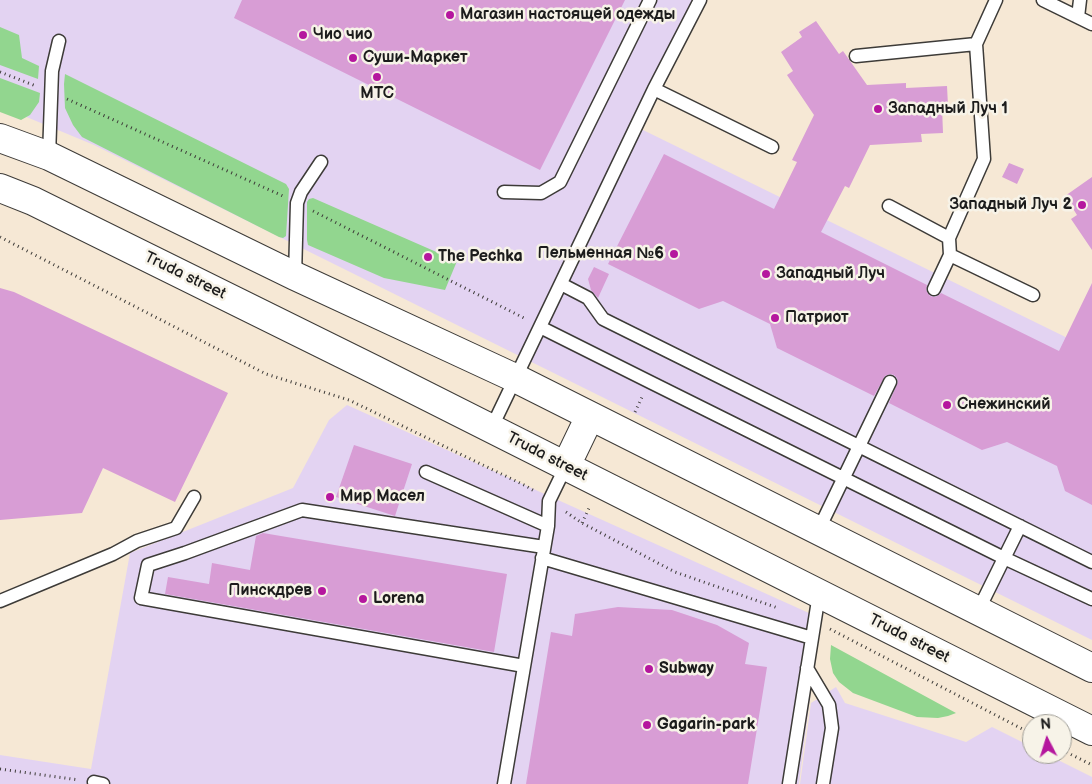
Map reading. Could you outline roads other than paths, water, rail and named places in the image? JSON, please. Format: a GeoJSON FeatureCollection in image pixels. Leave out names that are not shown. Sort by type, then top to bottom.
{"type":"FeatureCollection","features":[{"type":"Feature","properties":{"kind":"main road"},"geometry":{"type":"LineString","coordinates":[[0,138],[49,156],[295,276],[515,378],[1092,668]]}},
{"type":"Feature","properties":{"kind":"main road","name":"Truda street"},"geometry":{"type":"LineString","coordinates":[[0,188],[33,201],[366,365],[1092,731]]}},
{"type":"Feature","properties":{"kind":"main road"},"geometry":{"type":"LineString","coordinates":[[566,466],[590,416]]}},
{"type":"Feature","properties":{"kind":"lane"},"geometry":{"type":"LineString","coordinates":[[504,192],[541,193],[560,182],[650,0]]}},
{"type":"Feature","properties":{"kind":"lane"},"geometry":{"type":"LineString","coordinates":[[491,429],[654,89],[700,0]]}},
{"type":"Feature","properties":{"kind":"lane"},"geometry":{"type":"LineString","coordinates":[[934,289],[950,255],[949,238],[984,159],[976,44],[996,0]]}},
{"type":"Feature","properties":{"kind":"lane"},"geometry":{"type":"LineString","coordinates":[[1043,0],[1092,24]]}},
{"type":"Feature","properties":{"kind":"lane"},"geometry":{"type":"LineString","coordinates":[[1078,17],[1080,0]]}},
{"type":"Feature","properties":{"kind":"lane"},"geometry":{"type":"LineString","coordinates":[[49,156],[50,91],[52,71],[59,42]]}},
{"type":"Feature","properties":{"kind":"lane"},"geometry":{"type":"LineString","coordinates":[[856,56],[976,44]]}},
{"type":"Feature","properties":{"kind":"lane"},"geometry":{"type":"LineString","coordinates":[[654,89],[772,147]]}},
{"type":"Feature","properties":{"kind":"lane"},"geometry":{"type":"LineString","coordinates":[[295,276],[297,203],[301,192],[321,162]]}},
{"type":"Feature","properties":{"kind":"lane"},"geometry":{"type":"LineString","coordinates":[[889,206],[949,238]]}},
{"type":"Feature","properties":{"kind":"lane"},"geometry":{"type":"LineString","coordinates":[[950,255],[1033,295]]}},
{"type":"Feature","properties":{"kind":"lane"},"geometry":{"type":"LineString","coordinates":[[561,284],[588,298],[603,319],[1092,562]]}},
{"type":"Feature","properties":{"kind":"lane"},"geometry":{"type":"LineString","coordinates":[[540,326],[1004,558],[1092,599]]}},
{"type":"Feature","properties":{"kind":"lane"},"geometry":{"type":"LineString","coordinates":[[818,531],[890,382]]}},
{"type":"Feature","properties":{"kind":"lane"},"geometry":{"type":"LineString","coordinates":[[504,784],[548,526],[549,501],[566,466]]}},
{"type":"Feature","properties":{"kind":"lane"},"geometry":{"type":"LineString","coordinates":[[426,472],[548,526]]}},
{"type":"Feature","properties":{"kind":"lane"},"geometry":{"type":"LineString","coordinates":[[0,601],[114,554],[137,540],[176,528],[194,497]]}},
{"type":"Feature","properties":{"kind":"lane"},"geometry":{"type":"LineString","coordinates":[[524,666],[141,598],[148,565],[302,510],[543,553],[812,638]]}},
{"type":"Feature","properties":{"kind":"lane"},"geometry":{"type":"LineString","coordinates":[[978,611],[1020,526]]}},
{"type":"Feature","properties":{"kind":"lane"},"geometry":{"type":"LineString","coordinates":[[789,784],[819,594]]}},
{"type":"Feature","properties":{"kind":"lane"},"geometry":{"type":"LineString","coordinates":[[807,668],[829,705],[832,728],[823,784]]}},
{"type":"Feature","properties":{"kind":"place","name":"Магазин настоящей одежды"},"geometry":{"type":"Point","coordinates":[450,15]}},
{"type":"Feature","properties":{"kind":"place","name":"Чио чио"},"geometry":{"type":"Point","coordinates":[303,35]}},
{"type":"Feature","properties":{"kind":"place","name":"Суши-Маркет"},"geometry":{"type":"Point","coordinates":[353,58]}},
{"type":"Feature","properties":{"kind":"place","name":"МТС"},"geometry":{"type":"Point","coordinates":[377,77]}},
{"type":"Feature","properties":{"kind":"place","name":"Западный Луч 1"},"geometry":{"type":"Point","coordinates":[878,109]}},
{"type":"Feature","properties":{"kind":"place","name":"Западный Луч 2"},"geometry":{"type":"Point","coordinates":[1082,205]}},
{"type":"Feature","properties":{"kind":"place","name":"Пельменная №6"},"geometry":{"type":"Point","coordinates":[674,254]}},
{"type":"Feature","properties":{"kind":"place","name":"The Pechka"},"geometry":{"type":"Point","coordinates":[428,257]}},
{"type":"Feature","properties":{"kind":"place","name":"Западный Луч"},"geometry":{"type":"Point","coordinates":[766,274]}},
{"type":"Feature","properties":{"kind":"place","name":"Патриот"},"geometry":{"type":"Point","coordinates":[775,318]}},
{"type":"Feature","properties":{"kind":"place","name":"Снежинский"},"geometry":{"type":"Point","coordinates":[947,405]}},
{"type":"Feature","properties":{"kind":"place","name":"Мир Масел"},"geometry":{"type":"Point","coordinates":[330,497]}},
{"type":"Feature","properties":{"kind":"place","name":"Пинскдрев"},"geometry":{"type":"Point","coordinates":[322,591]}},
{"type":"Feature","properties":{"kind":"place","name":"Lorena"},"geometry":{"type":"Point","coordinates":[363,599]}},
{"type":"Feature","properties":{"kind":"place","name":"Subway"},"geometry":{"type":"Point","coordinates":[649,669]}},
{"type":"Feature","properties":{"kind":"place","name":"Gagarin-park"},"geometry":{"type":"Point","coordinates":[647,725]}}]}
